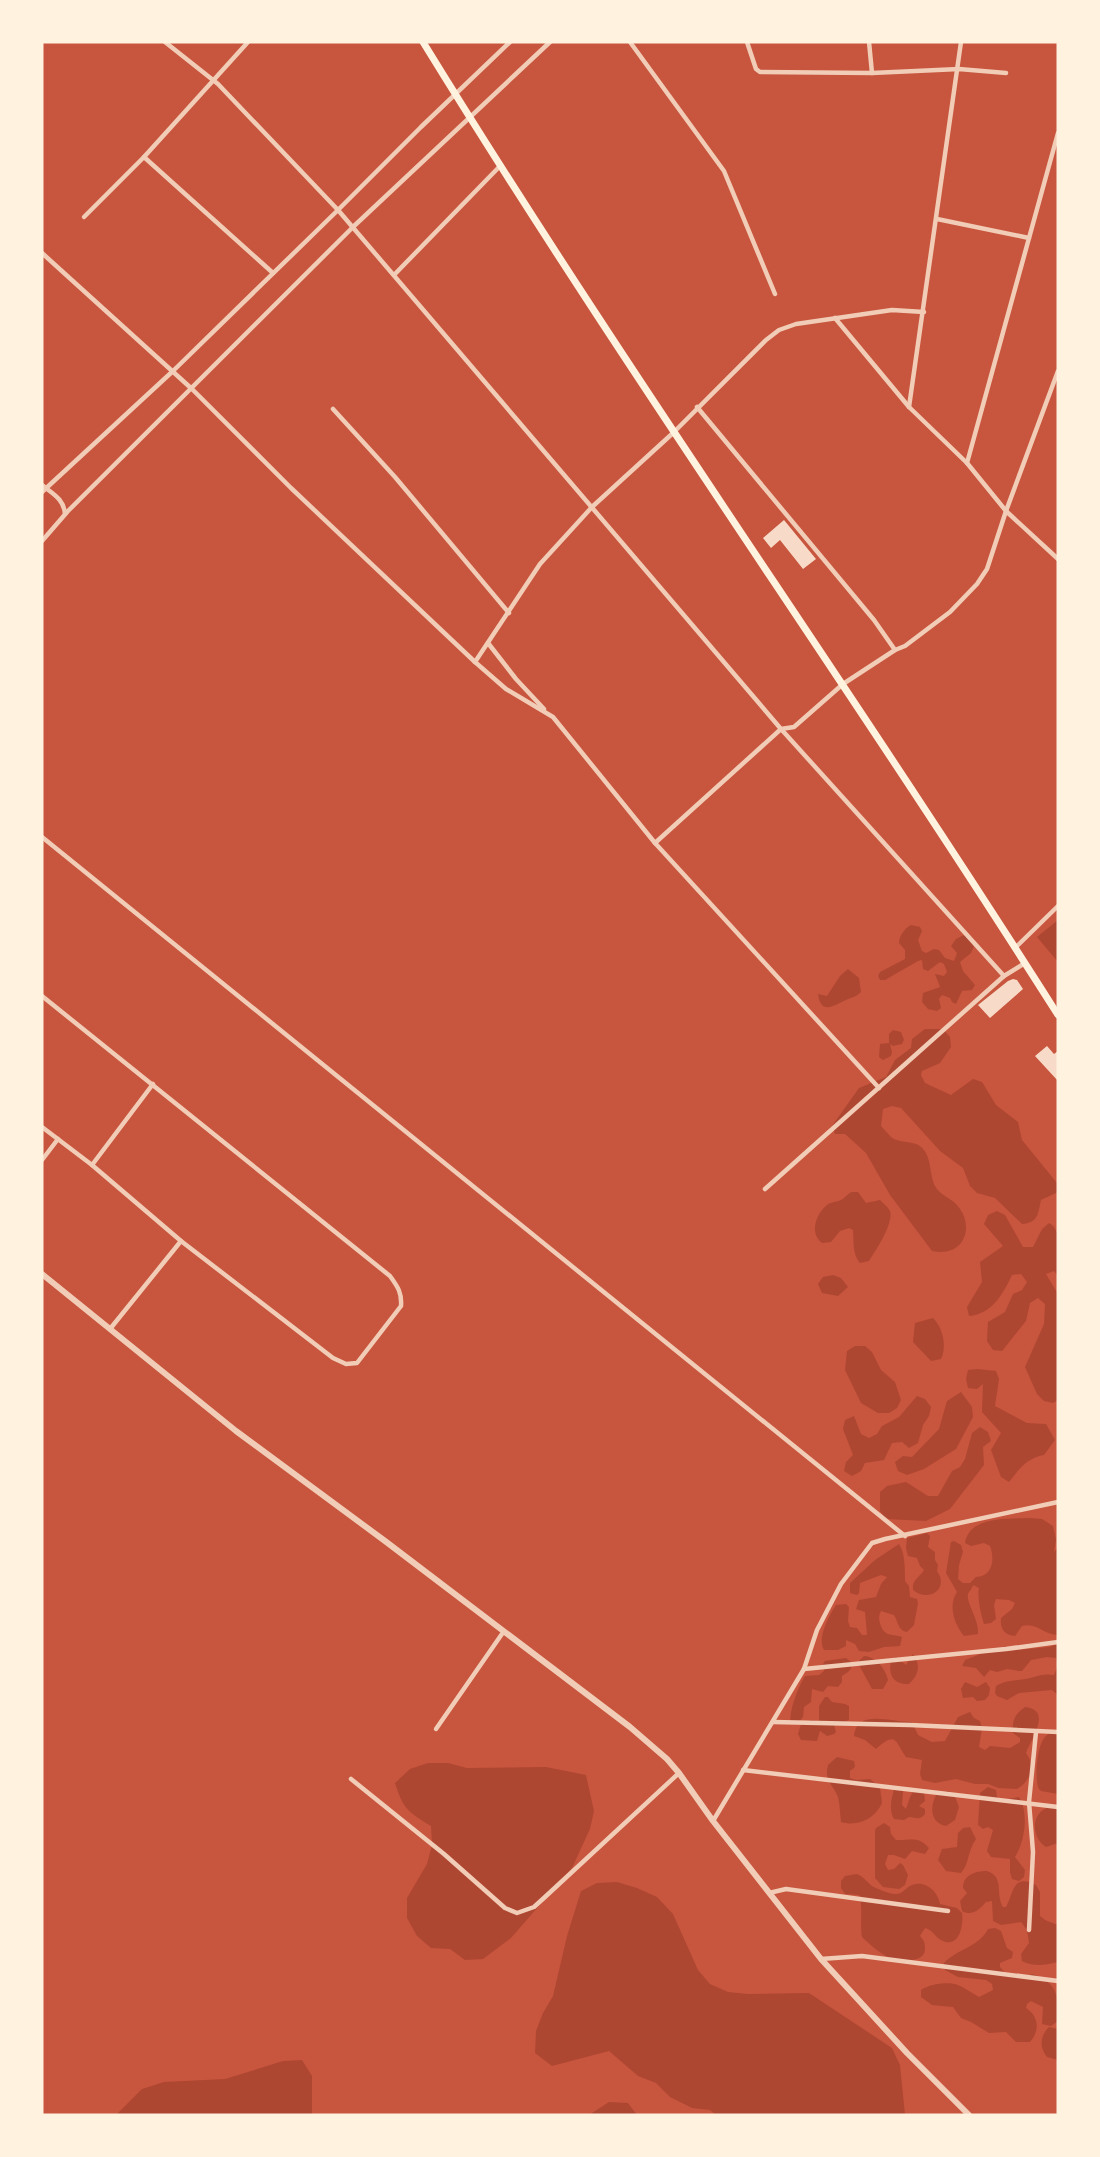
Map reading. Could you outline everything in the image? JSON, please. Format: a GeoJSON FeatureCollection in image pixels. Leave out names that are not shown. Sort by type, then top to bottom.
{"type":"FeatureCollection","features":[{"type":"Feature","properties":{"kind":"main road"},"geometry":{"type":"LineString","coordinates":[[423,42],[674,433],[843,684],[1058,1015]]}},
{"type":"Feature","properties":{"kind":"street"},"geometry":{"type":"LineString","coordinates":[[165,42],[213,80],[338,210],[781,729],[1004,976]]}},
{"type":"Feature","properties":{"kind":"street"},"geometry":{"type":"LineString","coordinates":[[84,217],[144,157],[248,42]]}},
{"type":"Feature","properties":{"kind":"street"},"geometry":{"type":"LineString","coordinates":[[65,514],[60,499],[43,488],[173,371],[510,42]]}},
{"type":"Feature","properties":{"kind":"street"},"geometry":{"type":"LineString","coordinates":[[42,541],[65,514],[353,228],[550,42]]}},
{"type":"Feature","properties":{"kind":"street"},"geometry":{"type":"LineString","coordinates":[[630,42],[724,171],[775,294]]}},
{"type":"Feature","properties":{"kind":"street"},"geometry":{"type":"LineString","coordinates":[[747,42],[756,69],[760,72],[872,73],[959,69],[1006,73]]}},
{"type":"Feature","properties":{"kind":"street"},"geometry":{"type":"LineString","coordinates":[[868,42],[872,73]]}},
{"type":"Feature","properties":{"kind":"street"},"geometry":{"type":"LineString","coordinates":[[909,407],[959,69],[961,42]]}},
{"type":"Feature","properties":{"kind":"street"},"geometry":{"type":"LineString","coordinates":[[968,463],[1058,133]]}},
{"type":"Feature","properties":{"kind":"street"},"geometry":{"type":"LineString","coordinates":[[144,157],[273,273]]}},
{"type":"Feature","properties":{"kind":"street"},"geometry":{"type":"LineString","coordinates":[[394,275],[501,165]]}},
{"type":"Feature","properties":{"kind":"street"},"geometry":{"type":"LineString","coordinates":[[937,219],[1029,238]]}},
{"type":"Feature","properties":{"kind":"street"},"geometry":{"type":"LineString","coordinates":[[42,253],[173,371],[291,488],[475,662],[506,689],[550,715]]}},
{"type":"Feature","properties":{"kind":"street"},"geometry":{"type":"LineString","coordinates":[[475,662],[540,564],[592,507],[674,433],[754,349],[779,330],[796,324],[892,310],[924,312]]}},
{"type":"Feature","properties":{"kind":"street"},"geometry":{"type":"LineString","coordinates":[[835,318],[909,407],[968,463],[1006,511],[1058,559]]}},
{"type":"Feature","properties":{"kind":"street"},"geometry":{"type":"LineString","coordinates":[[655,843],[781,729],[794,727],[843,684],[895,650],[905,646],[950,612],[976,584],[987,569],[1058,371]]}},
{"type":"Feature","properties":{"kind":"street"},"geometry":{"type":"LineString","coordinates":[[697,407],[874,620],[895,650]]}},
{"type":"Feature","properties":{"kind":"street"},"geometry":{"type":"LineString","coordinates":[[333,409],[395,477],[509,613]]}},
{"type":"Feature","properties":{"kind":"street"},"geometry":{"type":"LineString","coordinates":[[488,643],[655,843],[879,1088]]}},
{"type":"Feature","properties":{"kind":"street"},"geometry":{"type":"LineString","coordinates":[[42,837],[904,1536]]}},
{"type":"Feature","properties":{"kind":"street"},"geometry":{"type":"LineString","coordinates":[[1015,948],[1058,906]]}},
{"type":"Feature","properties":{"kind":"street"},"geometry":{"type":"LineString","coordinates":[[765,1189],[1004,976],[1025,963]]}},
{"type":"Feature","properties":{"kind":"street"},"geometry":{"type":"LineString","coordinates":[[42,996],[390,1276],[399,1288],[402,1298],[401,1306],[357,1363],[346,1364],[333,1358],[181,1241],[92,1165],[42,1127]]}},
{"type":"Feature","properties":{"kind":"street"},"geometry":{"type":"LineString","coordinates":[[92,1165],[153,1084]]}},
{"type":"Feature","properties":{"kind":"street"},"geometry":{"type":"LineString","coordinates":[[42,1160],[58,1139]]}},
{"type":"Feature","properties":{"kind":"street"},"geometry":{"type":"LineString","coordinates":[[110,1329],[181,1241]]}},
{"type":"Feature","properties":{"kind":"street"},"geometry":{"type":"LineString","coordinates":[[42,1274],[236,1431],[504,1631],[630,1727],[667,1759],[820,1959],[907,2053],[969,2115]]}},
{"type":"Feature","properties":{"kind":"street"},"geometry":{"type":"LineString","coordinates":[[713,1821],[804,1669],[817,1630],[841,1584],[872,1544],[885,1539],[1058,1502]]}},
{"type":"Feature","properties":{"kind":"street"},"geometry":{"type":"LineString","coordinates":[[436,1729],[504,1631]]}},
{"type":"Feature","properties":{"kind":"street"},"geometry":{"type":"LineString","coordinates":[[804,1669],[1058,1642]]}},
{"type":"Feature","properties":{"kind":"street"},"geometry":{"type":"LineString","coordinates":[[773,1722],[910,1725],[1058,1732]]}},
{"type":"Feature","properties":{"kind":"street"},"geometry":{"type":"LineString","coordinates":[[1029,1930],[1032,1852],[1029,1802],[1036,1731]]}},
{"type":"Feature","properties":{"kind":"street"},"geometry":{"type":"LineString","coordinates":[[743,1770],[1058,1807]]}},
{"type":"Feature","properties":{"kind":"street"},"geometry":{"type":"LineString","coordinates":[[351,1779],[444,1854],[505,1908],[517,1913],[534,1906],[545,1897],[679,1773]]}},
{"type":"Feature","properties":{"kind":"street"},"geometry":{"type":"LineString","coordinates":[[769,1893],[786,1889],[948,1911]]}},
{"type":"Feature","properties":{"kind":"street"},"geometry":{"type":"LineString","coordinates":[[820,1959],[862,1956],[1058,1981]]}},
{"type":"Feature","properties":{"kind":"shaded area"},"geometry":{"type":"Polygon","coordinates":[[[1058,920],[1058,962],[1037,937],[1058,920]]]}},
{"type":"Feature","properties":{"kind":"shaded area"},"geometry":{"type":"Polygon","coordinates":[[[911,925],[920,927],[922,931],[918,940],[922,951],[926,953],[934,949],[939,950],[945,958],[954,961],[957,953],[951,946],[956,939],[964,935],[975,944],[971,953],[960,962],[963,971],[975,985],[972,990],[962,991],[956,1004],[950,998],[942,995],[939,999],[941,1008],[937,1011],[928,1009],[922,1002],[923,993],[940,987],[935,974],[944,976],[947,972],[944,964],[940,962],[928,971],[923,969],[922,960],[918,961],[885,980],[880,980],[878,976],[880,972],[905,959],[905,950],[899,940],[903,932],[911,925]]]}},
{"type":"Feature","properties":{"kind":"shaded area"},"geometry":{"type":"Polygon","coordinates":[[[848,969],[859,978],[861,992],[834,1006],[822,1005],[818,994],[827,996],[840,976],[848,969]]]}},
{"type":"Feature","properties":{"kind":"shaded area"},"geometry":{"type":"Polygon","coordinates":[[[925,1029],[943,1029],[950,1037],[951,1047],[940,1063],[922,1071],[921,1075],[925,1083],[951,1095],[973,1079],[982,1082],[996,1105],[1018,1122],[1022,1140],[1057,1183],[1058,1192],[1041,1200],[1034,1220],[1022,1224],[995,1198],[977,1193],[970,1186],[963,1168],[940,1151],[901,1108],[892,1106],[883,1109],[881,1126],[894,1139],[915,1144],[925,1151],[935,1186],[962,1212],[966,1230],[964,1238],[952,1250],[943,1252],[932,1251],[890,1195],[866,1153],[845,1134],[835,1134],[832,1126],[859,1088],[886,1077],[895,1060],[911,1048],[912,1039],[925,1029]]]}},
{"type":"Feature","properties":{"kind":"shaded area"},"geometry":{"type":"Polygon","coordinates":[[[893,1030],[901,1032],[904,1040],[902,1044],[893,1046],[890,1044],[891,1056],[883,1060],[879,1057],[880,1044],[889,1043],[889,1034],[893,1030]]]}},
{"type":"Feature","properties":{"kind":"shaded area"},"geometry":{"type":"Polygon","coordinates":[[[852,1192],[858,1192],[866,1203],[880,1200],[890,1211],[891,1216],[880,1244],[869,1261],[860,1263],[855,1252],[853,1230],[849,1228],[840,1231],[831,1242],[822,1243],[815,1229],[817,1218],[828,1204],[841,1200],[852,1192]]]}},
{"type":"Feature","properties":{"kind":"shaded area"},"geometry":{"type":"Polygon","coordinates":[[[997,1211],[1005,1215],[1023,1247],[1033,1247],[1042,1229],[1049,1223],[1057,1232],[1058,1276],[1054,1271],[1046,1274],[1058,1294],[1058,1400],[1053,1403],[1044,1401],[1037,1394],[1025,1367],[1044,1324],[1045,1304],[1038,1298],[1030,1303],[1026,1321],[1002,1351],[993,1350],[987,1341],[988,1322],[1005,1312],[1013,1294],[1022,1290],[1027,1282],[1021,1274],[1012,1275],[1001,1296],[990,1307],[969,1316],[967,1307],[982,1282],[980,1262],[1003,1246],[984,1224],[988,1215],[997,1211]]]}},
{"type":"Feature","properties":{"kind":"shaded area"},"geometry":{"type":"Polygon","coordinates":[[[833,1275],[841,1278],[848,1287],[838,1296],[822,1293],[818,1284],[823,1277],[833,1275]]]}},
{"type":"Feature","properties":{"kind":"shaded area"},"geometry":{"type":"Polygon","coordinates":[[[933,1318],[942,1332],[944,1349],[941,1359],[931,1361],[913,1342],[915,1323],[933,1318]]]}},
{"type":"Feature","properties":{"kind":"shaded area"},"geometry":{"type":"Polygon","coordinates":[[[855,1346],[865,1346],[872,1352],[881,1370],[895,1382],[901,1400],[897,1408],[889,1413],[878,1413],[861,1403],[845,1370],[847,1351],[855,1346]]]}},
{"type":"Feature","properties":{"kind":"shaded area"},"geometry":{"type":"Polygon","coordinates":[[[968,1370],[996,1371],[999,1379],[995,1406],[1027,1423],[1046,1424],[1055,1440],[1044,1455],[1028,1461],[1009,1482],[1001,1477],[991,1450],[1001,1433],[982,1412],[983,1384],[977,1389],[968,1388],[966,1379],[968,1370]]]}},
{"type":"Feature","properties":{"kind":"shaded area"},"geometry":{"type":"Polygon","coordinates":[[[961,1392],[972,1407],[973,1417],[956,1449],[924,1469],[907,1475],[898,1471],[895,1462],[903,1456],[912,1457],[939,1429],[947,1401],[961,1392]]]}},
{"type":"Feature","properties":{"kind":"shaded area"},"geometry":{"type":"Polygon","coordinates":[[[917,1396],[925,1399],[931,1407],[918,1443],[909,1448],[902,1442],[892,1443],[884,1460],[865,1463],[861,1471],[852,1476],[844,1471],[846,1462],[853,1455],[843,1429],[845,1420],[854,1416],[861,1434],[869,1438],[877,1434],[882,1426],[899,1417],[917,1396]]]}},
{"type":"Feature","properties":{"kind":"shaded area"},"geometry":{"type":"Polygon","coordinates":[[[980,1427],[988,1432],[991,1441],[983,1447],[984,1465],[950,1509],[926,1521],[886,1519],[880,1511],[880,1492],[887,1486],[906,1482],[928,1496],[938,1496],[952,1471],[960,1467],[965,1459],[972,1433],[980,1427]]]}},
{"type":"Feature","properties":{"kind":"shaded area"},"geometry":{"type":"Polygon","coordinates":[[[1001,1519],[1042,1519],[1053,1526],[1056,1540],[1054,1552],[1058,1547],[1058,1635],[1027,1625],[1022,1626],[1015,1636],[1005,1633],[1001,1625],[1001,1618],[1012,1609],[1015,1603],[1009,1600],[996,1599],[994,1605],[996,1619],[984,1624],[979,1588],[973,1585],[968,1598],[977,1622],[978,1634],[964,1636],[953,1614],[954,1597],[957,1592],[946,1573],[951,1542],[954,1541],[961,1545],[963,1552],[958,1579],[963,1583],[970,1583],[976,1577],[986,1574],[991,1566],[992,1556],[990,1546],[984,1543],[971,1546],[965,1543],[968,1534],[981,1523],[1001,1519]]]}},
{"type":"Feature","properties":{"kind":"shaded area"},"geometry":{"type":"Polygon","coordinates":[[[927,1533],[930,1536],[928,1547],[935,1552],[941,1583],[936,1592],[925,1595],[913,1590],[915,1581],[924,1570],[917,1558],[908,1556],[906,1548],[907,1538],[927,1533]]]}},
{"type":"Feature","properties":{"kind":"shaded area"},"geometry":{"type":"Polygon","coordinates":[[[899,1544],[904,1556],[905,1581],[909,1586],[910,1597],[917,1599],[918,1603],[914,1625],[907,1632],[900,1628],[894,1615],[881,1611],[879,1618],[885,1632],[902,1637],[900,1646],[884,1647],[869,1652],[859,1651],[855,1644],[846,1640],[846,1646],[838,1650],[824,1650],[823,1633],[836,1605],[846,1604],[849,1607],[850,1627],[857,1628],[862,1635],[867,1635],[865,1612],[856,1609],[859,1600],[876,1597],[881,1584],[887,1577],[881,1575],[860,1583],[857,1595],[850,1593],[850,1583],[875,1560],[899,1544]]]}},
{"type":"Feature","properties":{"kind":"shaded area"},"geometry":{"type":"Polygon","coordinates":[[[1058,1644],[1058,1665],[1056,1658],[1047,1657],[1031,1660],[1022,1671],[990,1670],[984,1677],[976,1668],[962,1666],[965,1660],[983,1653],[1049,1647],[1058,1644]]]}},
{"type":"Feature","properties":{"kind":"shaded area"},"geometry":{"type":"Polygon","coordinates":[[[913,1654],[918,1666],[917,1673],[909,1684],[899,1683],[891,1675],[891,1661],[896,1657],[906,1665],[913,1654]]]}},
{"type":"Feature","properties":{"kind":"shaded area"},"geometry":{"type":"Polygon","coordinates":[[[864,1656],[877,1661],[885,1672],[888,1680],[883,1689],[872,1689],[859,1665],[859,1661],[864,1656]]]}},
{"type":"Feature","properties":{"kind":"shaded area"},"geometry":{"type":"Polygon","coordinates":[[[846,1658],[851,1662],[851,1667],[842,1676],[842,1682],[838,1687],[828,1686],[823,1692],[812,1689],[811,1702],[804,1707],[803,1717],[797,1724],[791,1723],[790,1718],[797,1692],[805,1676],[819,1675],[824,1671],[825,1661],[846,1658]]]}},
{"type":"Feature","properties":{"kind":"shaded area"},"geometry":{"type":"Polygon","coordinates":[[[1058,1665],[1058,1695],[1052,1690],[1019,1693],[1007,1700],[995,1693],[996,1686],[1003,1683],[1042,1675],[1054,1675],[1058,1665]]]}},
{"type":"Feature","properties":{"kind":"shaded area"},"geometry":{"type":"Polygon","coordinates":[[[965,1682],[977,1687],[986,1682],[990,1688],[989,1695],[985,1700],[977,1701],[973,1697],[963,1698],[961,1689],[965,1682]]]}},
{"type":"Feature","properties":{"kind":"shaded area"},"geometry":{"type":"Polygon","coordinates":[[[825,1697],[832,1702],[849,1706],[849,1720],[834,1725],[836,1732],[834,1734],[827,1736],[820,1731],[817,1741],[801,1740],[798,1734],[801,1724],[810,1720],[819,1721],[819,1706],[825,1697]]]}},
{"type":"Feature","properties":{"kind":"shaded area"},"geometry":{"type":"Polygon","coordinates":[[[1025,1707],[1038,1713],[1039,1719],[1026,1753],[1031,1763],[1030,1773],[1022,1786],[1017,1789],[998,1788],[988,1784],[975,1784],[956,1779],[935,1783],[922,1780],[920,1774],[922,1760],[906,1757],[895,1740],[888,1740],[876,1749],[865,1740],[854,1736],[857,1727],[862,1722],[877,1719],[912,1722],[918,1735],[932,1742],[945,1741],[958,1717],[970,1712],[980,1721],[982,1728],[979,1747],[985,1750],[990,1746],[1010,1748],[1020,1742],[1020,1738],[1013,1733],[1013,1724],[1019,1712],[1025,1707]]]}},
{"type":"Feature","properties":{"kind":"shaded area"},"geometry":{"type":"Polygon","coordinates":[[[1058,1730],[1058,1794],[1039,1789],[1037,1770],[1042,1741],[1048,1734],[1058,1730]]]}},
{"type":"Feature","properties":{"kind":"shaded area"},"geometry":{"type":"Polygon","coordinates":[[[837,1757],[854,1761],[855,1767],[850,1771],[850,1778],[870,1779],[880,1788],[882,1803],[879,1809],[860,1822],[841,1822],[838,1797],[827,1775],[828,1765],[837,1757]]]}},
{"type":"Feature","properties":{"kind":"shaded area"},"geometry":{"type":"Polygon","coordinates":[[[428,1763],[448,1763],[467,1768],[546,1767],[586,1775],[594,1811],[590,1829],[572,1868],[511,1938],[483,1959],[465,1960],[450,1949],[431,1948],[417,1936],[407,1918],[407,1898],[427,1864],[432,1845],[431,1826],[407,1809],[395,1783],[410,1769],[428,1763]]]}},
{"type":"Feature","properties":{"kind":"shaded area"},"geometry":{"type":"Polygon","coordinates":[[[988,1787],[996,1790],[997,1797],[1003,1800],[1019,1797],[1022,1804],[1025,1827],[1015,1857],[1025,1870],[1024,1877],[1019,1881],[1012,1879],[1010,1859],[991,1857],[987,1851],[993,1830],[988,1827],[983,1829],[978,1825],[980,1793],[988,1787]]]}},
{"type":"Feature","properties":{"kind":"shaded area"},"geometry":{"type":"Polygon","coordinates":[[[915,1788],[924,1792],[925,1801],[919,1806],[925,1809],[925,1814],[920,1818],[894,1819],[891,1805],[894,1790],[903,1791],[902,1805],[906,1809],[915,1788]]]}},
{"type":"Feature","properties":{"kind":"shaded area"},"geometry":{"type":"Polygon","coordinates":[[[948,1791],[954,1794],[959,1807],[955,1820],[946,1826],[937,1822],[932,1809],[936,1795],[948,1791]]]}},
{"type":"Feature","properties":{"kind":"shaded area"},"geometry":{"type":"Polygon","coordinates":[[[1050,1807],[1058,1808],[1058,1843],[1046,1847],[1037,1837],[1035,1825],[1039,1814],[1050,1807]]]}},
{"type":"Feature","properties":{"kind":"shaded area"},"geometry":{"type":"Polygon","coordinates":[[[884,1823],[890,1827],[891,1834],[896,1840],[917,1840],[929,1848],[925,1854],[912,1851],[905,1859],[888,1855],[885,1864],[888,1870],[894,1869],[900,1863],[908,1875],[905,1885],[899,1889],[883,1887],[875,1878],[875,1831],[884,1823]]]}},
{"type":"Feature","properties":{"kind":"shaded area"},"geometry":{"type":"Polygon","coordinates":[[[970,1827],[976,1839],[964,1869],[961,1873],[946,1871],[938,1860],[942,1849],[957,1847],[958,1833],[963,1828],[970,1827]]]}},
{"type":"Feature","properties":{"kind":"shaded area"},"geometry":{"type":"Polygon","coordinates":[[[987,1871],[996,1877],[1003,1907],[1006,1907],[1018,1883],[1022,1881],[1036,1885],[1040,1892],[1040,1916],[1058,1925],[1058,1962],[1035,1965],[1022,1961],[1021,1954],[1029,1943],[1027,1930],[1021,1922],[1001,1925],[993,1921],[992,1901],[986,1902],[972,1913],[962,1911],[960,1901],[967,1893],[963,1888],[965,1880],[974,1873],[987,1871]]]}},
{"type":"Feature","properties":{"kind":"shaded area"},"geometry":{"type":"Polygon","coordinates":[[[857,1874],[872,1886],[893,1894],[917,1884],[930,1888],[937,1895],[940,1904],[957,1908],[962,1913],[959,1935],[952,1942],[947,1942],[925,1928],[920,1936],[925,1947],[921,1957],[905,1960],[885,1956],[862,1937],[859,1895],[845,1894],[841,1888],[841,1881],[845,1876],[857,1874]]]}},
{"type":"Feature","properties":{"kind":"shaded area"},"geometry":{"type":"Polygon","coordinates":[[[617,1882],[657,1897],[673,1914],[698,1970],[710,1984],[728,1992],[748,1994],[809,1993],[892,2048],[900,2065],[905,2115],[716,2115],[710,2110],[692,2108],[670,2097],[656,2083],[638,2076],[609,2051],[552,2066],[535,2053],[536,2031],[553,1996],[567,1936],[581,1891],[597,1883],[617,1882]]]}},
{"type":"Feature","properties":{"kind":"shaded area"},"geometry":{"type":"Polygon","coordinates":[[[995,1928],[1001,1931],[1007,1948],[1013,1952],[1012,1958],[1000,1963],[1000,1967],[1006,1974],[1026,1977],[1032,1974],[1041,1978],[1052,1986],[1057,1998],[1058,2021],[1051,2026],[1042,2024],[1043,2007],[1031,2001],[1027,2004],[1026,2008],[1034,2015],[1037,2024],[1037,2029],[1030,2042],[1016,2042],[1006,2032],[989,2033],[961,2018],[953,2007],[932,2005],[921,1997],[921,1990],[939,1984],[958,1985],[979,1997],[993,1990],[992,1984],[986,1980],[958,1977],[945,1970],[944,1963],[974,1944],[988,1929],[995,1928]]]}},
{"type":"Feature","properties":{"kind":"shaded area"},"geometry":{"type":"Polygon","coordinates":[[[1049,2027],[1058,2029],[1058,2060],[1047,2057],[1043,2049],[1042,2038],[1049,2027]]]}},
{"type":"Feature","properties":{"kind":"shaded area"},"geometry":{"type":"Polygon","coordinates":[[[302,2060],[312,2076],[312,2115],[116,2115],[142,2089],[164,2082],[225,2079],[283,2061],[302,2060]]]}},
{"type":"Feature","properties":{"kind":"shaded area"},"geometry":{"type":"Polygon","coordinates":[[[609,2102],[628,2103],[637,2115],[589,2115],[609,2102]]]}},
{"type":"Feature","properties":{"kind":"building"},"geometry":{"type":"Polygon","coordinates":[[[784,520],[816,559],[803,569],[780,540],[771,548],[763,538],[784,520]]]}},
{"type":"Feature","properties":{"kind":"building"},"geometry":{"type":"Polygon","coordinates":[[[1013,979],[1017,980],[1023,989],[990,1018],[978,1005],[1013,979]]]}},
{"type":"Feature","properties":{"kind":"building"},"geometry":{"type":"Polygon","coordinates":[[[1047,1046],[1054,1054],[1058,1051],[1058,1081],[1035,1056],[1047,1046]]]}}]}
